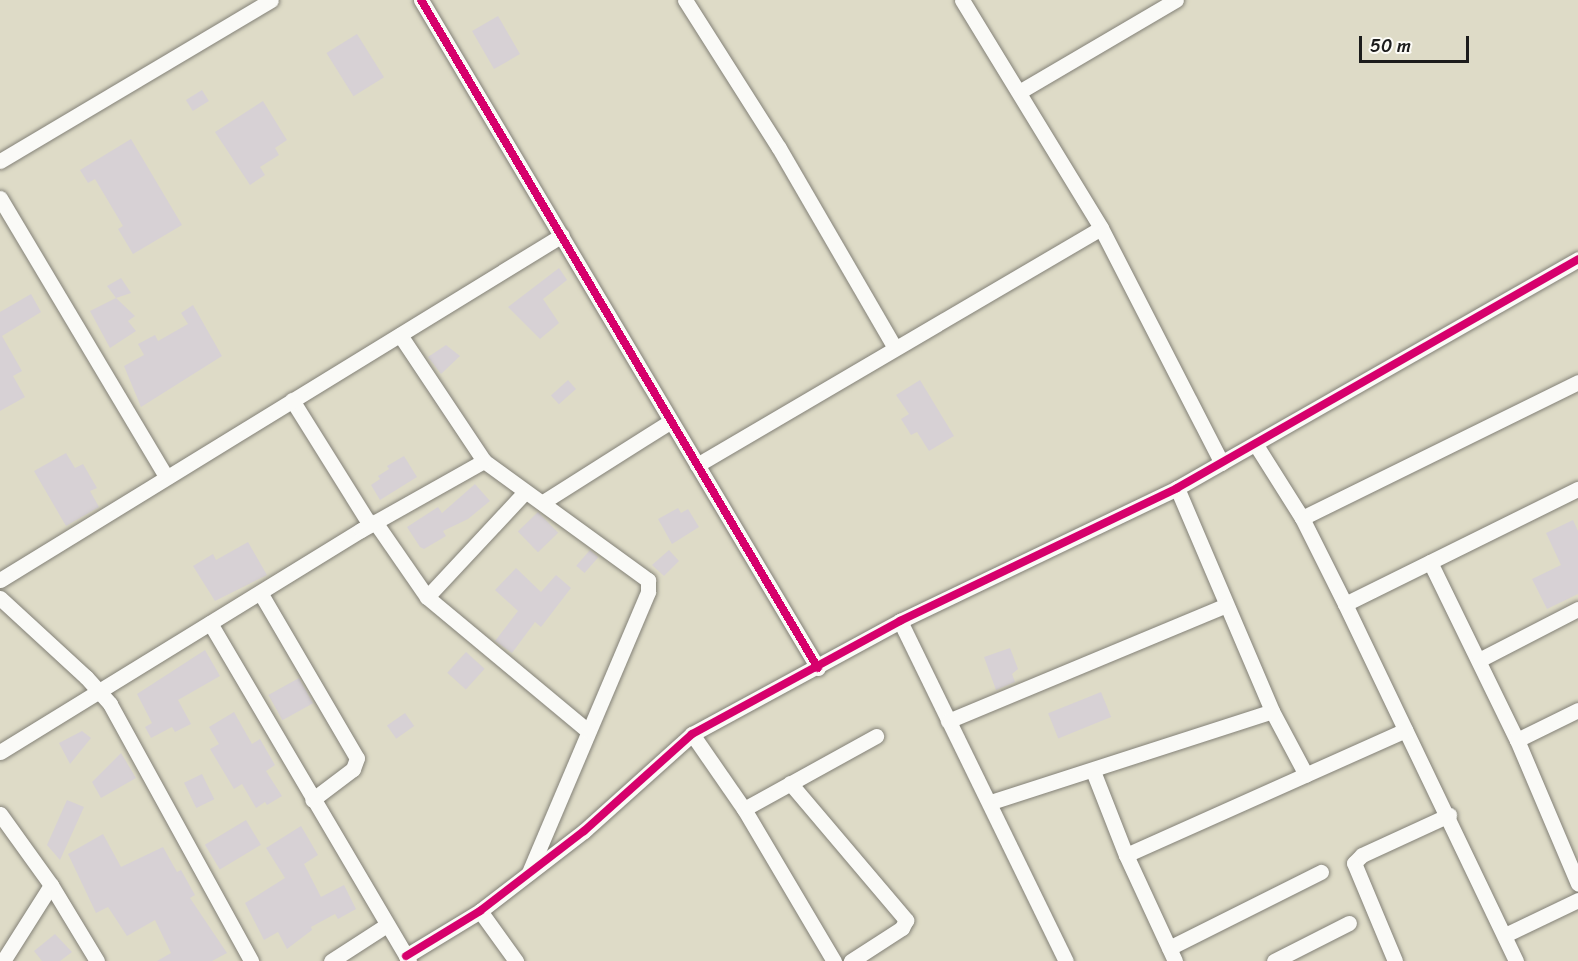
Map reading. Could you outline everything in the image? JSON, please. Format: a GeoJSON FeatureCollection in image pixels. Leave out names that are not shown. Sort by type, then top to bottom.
{"type":"FeatureCollection","features":[{"type":"Feature","properties":{"kind":"street"},"geometry":{"type":"LineString","coordinates":[[0,161],[271,0]]}},
{"type":"Feature","properties":{"kind":"street"},"geometry":{"type":"LineString","coordinates":[[421,0],[818,668]]}},
{"type":"Feature","properties":{"kind":"street"},"geometry":{"type":"LineString","coordinates":[[685,0],[779,148],[895,348]]}},
{"type":"Feature","properties":{"kind":"street"},"geometry":{"type":"LineString","coordinates":[[962,0],[1101,228],[1222,463]]}},
{"type":"Feature","properties":{"kind":"street"},"geometry":{"type":"LineString","coordinates":[[1019,92],[1176,0]]}},
{"type":"Feature","properties":{"kind":"street"},"geometry":{"type":"LineString","coordinates":[[0,198],[166,476]]}},
{"type":"Feature","properties":{"kind":"street"},"geometry":{"type":"LineString","coordinates":[[697,465],[1101,228]]}},
{"type":"Feature","properties":{"kind":"street"},"geometry":{"type":"LineString","coordinates":[[0,580],[562,235]]}},
{"type":"Feature","properties":{"kind":"street"},"geometry":{"type":"LineString","coordinates":[[210,623],[385,926],[407,959],[480,911],[584,831],[692,734],[818,668],[900,621],[1177,488],[1256,445],[1578,259]]}},
{"type":"Feature","properties":{"kind":"street"},"geometry":{"type":"LineString","coordinates":[[400,335],[484,461],[524,493],[543,502],[648,580],[648,592],[528,874]]}},
{"type":"Feature","properties":{"kind":"street"},"geometry":{"type":"LineString","coordinates":[[1302,518],[1578,382]]}},
{"type":"Feature","properties":{"kind":"street"},"geometry":{"type":"LineString","coordinates":[[292,400],[372,524],[427,597],[588,731]]}},
{"type":"Feature","properties":{"kind":"street"},"geometry":{"type":"LineString","coordinates":[[543,502],[671,421]]}},
{"type":"Feature","properties":{"kind":"street"},"geometry":{"type":"LineString","coordinates":[[1256,445],[1302,518],[1449,815],[1516,961]]}},
{"type":"Feature","properties":{"kind":"street"},"geometry":{"type":"LineString","coordinates":[[0,752],[100,693],[372,524],[484,461]]}},
{"type":"Feature","properties":{"kind":"street"},"geometry":{"type":"LineString","coordinates":[[1177,488],[1272,711],[1306,775]]}},
{"type":"Feature","properties":{"kind":"street"},"geometry":{"type":"LineString","coordinates":[[1345,604],[1578,489]]}},
{"type":"Feature","properties":{"kind":"street"},"geometry":{"type":"LineString","coordinates":[[427,597],[524,493]]}},
{"type":"Feature","properties":{"kind":"street"},"geometry":{"type":"LineString","coordinates":[[1430,562],[1517,740],[1578,884]]}},
{"type":"Feature","properties":{"kind":"street"},"geometry":{"type":"LineString","coordinates":[[261,594],[357,758],[353,769],[312,800]]}},
{"type":"Feature","properties":{"kind":"street"},"geometry":{"type":"LineString","coordinates":[[0,598],[110,704],[251,961]]}},
{"type":"Feature","properties":{"kind":"street"},"geometry":{"type":"LineString","coordinates":[[948,722],[1226,605]]}},
{"type":"Feature","properties":{"kind":"street"},"geometry":{"type":"LineString","coordinates":[[1479,660],[1578,609]]}},
{"type":"Feature","properties":{"kind":"street"},"geometry":{"type":"LineString","coordinates":[[900,621],[948,722],[991,802],[1066,961]]}},
{"type":"Feature","properties":{"kind":"street"},"geometry":{"type":"LineString","coordinates":[[1517,740],[1578,710]]}},
{"type":"Feature","properties":{"kind":"street"},"geometry":{"type":"LineString","coordinates":[[991,802],[1093,771],[1272,711]]}},
{"type":"Feature","properties":{"kind":"street"},"geometry":{"type":"LineString","coordinates":[[1126,855],[1405,730]]}},
{"type":"Feature","properties":{"kind":"street"},"geometry":{"type":"LineString","coordinates":[[692,734],[744,809],[834,961]]}},
{"type":"Feature","properties":{"kind":"street"},"geometry":{"type":"LineString","coordinates":[[744,809],[876,735]]}},
{"type":"Feature","properties":{"kind":"street"},"geometry":{"type":"LineString","coordinates":[[1093,771],[1126,855],[1172,954],[1321,872]]}},
{"type":"Feature","properties":{"kind":"street"},"geometry":{"type":"LineString","coordinates":[[790,783],[906,920],[902,928],[851,961]]}},
{"type":"Feature","properties":{"kind":"street"},"geometry":{"type":"LineString","coordinates":[[0,814],[51,885],[97,961]]}},
{"type":"Feature","properties":{"kind":"street"},"geometry":{"type":"LineString","coordinates":[[1395,961],[1354,863],[1362,855],[1449,815]]}},
{"type":"Feature","properties":{"kind":"street"},"geometry":{"type":"LineString","coordinates":[[3,961],[51,885]]}},
{"type":"Feature","properties":{"kind":"street"},"geometry":{"type":"LineString","coordinates":[[1505,934],[1578,900]]}},
{"type":"Feature","properties":{"kind":"street"},"geometry":{"type":"LineString","coordinates":[[480,911],[516,961]]}},
{"type":"Feature","properties":{"kind":"street"},"geometry":{"type":"LineString","coordinates":[[1274,961],[1349,923]]}},
{"type":"Feature","properties":{"kind":"street"},"geometry":{"type":"LineString","coordinates":[[331,961],[385,926]]}},
{"type":"Feature","properties":{"kind":"building"},"geometry":{"type":"Polygon","coordinates":[[[498,16],[520,54],[494,69],[472,31],[498,16]]]}},
{"type":"Feature","properties":{"kind":"building"},"geometry":{"type":"Polygon","coordinates":[[[357,34],[384,77],[353,96],[326,53],[357,34]]]}},
{"type":"Feature","properties":{"kind":"building"},"geometry":{"type":"Polygon","coordinates":[[[202,90],[209,101],[193,111],[186,100],[202,90]]]}},
{"type":"Feature","properties":{"kind":"building"},"geometry":{"type":"Polygon","coordinates":[[[263,101],[287,140],[275,148],[279,155],[260,167],[265,175],[250,185],[215,132],[263,101]]]}},
{"type":"Feature","properties":{"kind":"building"},"geometry":{"type":"Polygon","coordinates":[[[131,139],[182,225],[133,254],[118,229],[123,226],[95,179],[88,183],[80,170],[131,139]]]}},
{"type":"Feature","properties":{"kind":"building"},"geometry":{"type":"Polygon","coordinates":[[[559,268],[567,280],[543,299],[559,323],[540,339],[508,307],[559,268]]]}},
{"type":"Feature","properties":{"kind":"building"},"geometry":{"type":"Polygon","coordinates":[[[121,278],[131,293],[116,298],[107,286],[121,278]]]}},
{"type":"Feature","properties":{"kind":"building"},"geometry":{"type":"Polygon","coordinates":[[[31,294],[41,312],[2,336],[22,371],[13,376],[25,397],[0,411],[0,312],[31,294]]]}},
{"type":"Feature","properties":{"kind":"building"},"geometry":{"type":"Polygon","coordinates":[[[116,298],[135,316],[128,321],[136,331],[110,348],[90,311],[116,298]]]}},
{"type":"Feature","properties":{"kind":"building"},"geometry":{"type":"Polygon","coordinates":[[[193,305],[222,356],[141,407],[124,366],[144,355],[138,344],[155,335],[158,341],[188,324],[181,313],[193,305]]]}},
{"type":"Feature","properties":{"kind":"building"},"geometry":{"type":"Polygon","coordinates":[[[446,345],[460,356],[441,374],[428,357],[446,345]]]}},
{"type":"Feature","properties":{"kind":"building"},"geometry":{"type":"Polygon","coordinates":[[[568,380],[576,389],[559,404],[551,395],[568,380]]]}},
{"type":"Feature","properties":{"kind":"building"},"geometry":{"type":"Polygon","coordinates":[[[920,380],[954,436],[929,451],[917,432],[911,435],[901,419],[909,414],[896,395],[920,380]]]}},
{"type":"Feature","properties":{"kind":"building"},"geometry":{"type":"Polygon","coordinates":[[[66,453],[75,468],[83,464],[97,488],[90,491],[99,507],[66,526],[34,471],[66,453]]]}},
{"type":"Feature","properties":{"kind":"building"},"geometry":{"type":"Polygon","coordinates":[[[404,456],[417,477],[380,500],[371,485],[380,479],[378,476],[389,469],[387,466],[404,456]]]}},
{"type":"Feature","properties":{"kind":"building"},"geometry":{"type":"Polygon","coordinates":[[[475,484],[490,501],[468,519],[443,531],[446,536],[424,549],[420,547],[407,527],[438,507],[442,513],[475,484]]]}},
{"type":"Feature","properties":{"kind":"building"},"geometry":{"type":"Polygon","coordinates":[[[678,508],[681,513],[688,509],[699,527],[672,544],[658,519],[678,508]]]}},
{"type":"Feature","properties":{"kind":"building"},"geometry":{"type":"Polygon","coordinates":[[[538,512],[558,533],[538,552],[518,531],[538,512]]]}},
{"type":"Feature","properties":{"kind":"building"},"geometry":{"type":"Polygon","coordinates":[[[1573,520],[1578,531],[1578,594],[1547,609],[1532,579],[1561,565],[1546,533],[1573,520]]]}},
{"type":"Feature","properties":{"kind":"building"},"geometry":{"type":"Polygon","coordinates":[[[248,542],[267,575],[215,601],[193,566],[213,554],[216,560],[248,542]]]}},
{"type":"Feature","properties":{"kind":"building"},"geometry":{"type":"Polygon","coordinates":[[[590,550],[598,557],[585,573],[576,566],[590,550]]]}},
{"type":"Feature","properties":{"kind":"building"},"geometry":{"type":"Polygon","coordinates":[[[669,550],[679,561],[664,576],[652,565],[669,550]]]}},
{"type":"Feature","properties":{"kind":"building"},"geometry":{"type":"Polygon","coordinates":[[[516,568],[541,592],[556,575],[571,588],[541,627],[535,622],[512,653],[495,641],[518,611],[495,590],[516,568]]]}},
{"type":"Feature","properties":{"kind":"building"},"geometry":{"type":"Polygon","coordinates":[[[1010,648],[1018,669],[1012,674],[1015,682],[996,690],[984,657],[1010,648]]]}},
{"type":"Feature","properties":{"kind":"building"},"geometry":{"type":"Polygon","coordinates":[[[205,650],[220,676],[178,700],[191,724],[175,732],[172,727],[151,738],[145,727],[152,723],[137,694],[205,650]]]}},
{"type":"Feature","properties":{"kind":"building"},"geometry":{"type":"Polygon","coordinates":[[[466,652],[485,669],[466,690],[447,673],[466,652]]]}},
{"type":"Feature","properties":{"kind":"building"},"geometry":{"type":"Polygon","coordinates":[[[299,678],[313,703],[282,720],[268,695],[299,678]]]}},
{"type":"Feature","properties":{"kind":"building"},"geometry":{"type":"Polygon","coordinates":[[[1101,692],[1111,717],[1058,738],[1048,713],[1101,692]]]}},
{"type":"Feature","properties":{"kind":"building"},"geometry":{"type":"Polygon","coordinates":[[[234,712],[252,744],[260,739],[275,765],[266,771],[282,796],[267,805],[265,802],[256,808],[242,784],[234,789],[210,749],[219,744],[209,727],[234,712]]]}},
{"type":"Feature","properties":{"kind":"building"},"geometry":{"type":"Polygon","coordinates":[[[405,713],[414,726],[396,739],[387,726],[405,713]]]}},
{"type":"Feature","properties":{"kind":"building"},"geometry":{"type":"Polygon","coordinates":[[[82,731],[91,738],[70,764],[59,743],[82,731]]]}},
{"type":"Feature","properties":{"kind":"building"},"geometry":{"type":"Polygon","coordinates":[[[121,753],[136,778],[101,798],[92,782],[121,753]]]}},
{"type":"Feature","properties":{"kind":"building"},"geometry":{"type":"Polygon","coordinates":[[[202,774],[214,799],[196,808],[184,783],[202,774]]]}},
{"type":"Feature","properties":{"kind":"building"},"geometry":{"type":"Polygon","coordinates":[[[67,800],[84,807],[60,860],[47,845],[67,800]]]}},
{"type":"Feature","properties":{"kind":"building"},"geometry":{"type":"Polygon","coordinates":[[[246,820],[261,845],[220,870],[205,845],[246,820]]]}},
{"type":"Feature","properties":{"kind":"building"},"geometry":{"type":"Polygon","coordinates":[[[301,826],[318,855],[304,864],[321,897],[344,885],[356,909],[338,919],[335,914],[311,927],[312,930],[287,949],[278,932],[264,940],[245,903],[285,878],[266,848],[301,826]]]}},
{"type":"Feature","properties":{"kind":"building"},"geometry":{"type":"Polygon","coordinates":[[[103,834],[121,867],[163,847],[177,872],[181,870],[195,895],[190,898],[227,953],[212,961],[157,961],[171,953],[155,920],[127,936],[108,907],[96,913],[68,854],[103,834]]]}},
{"type":"Feature","properties":{"kind":"building"},"geometry":{"type":"Polygon","coordinates":[[[55,934],[72,952],[60,961],[42,961],[34,951],[55,934]]]}},
{"type":"Feature","properties":{"kind":"cycle path"},"geometry":{"type":"LineString","coordinates":[[421,0],[818,668]]}},
{"type":"Feature","properties":{"kind":"cycle path"},"geometry":{"type":"LineString","coordinates":[[406,956],[480,911],[584,831],[692,734],[900,621],[1177,488],[1578,259]]}}]}
